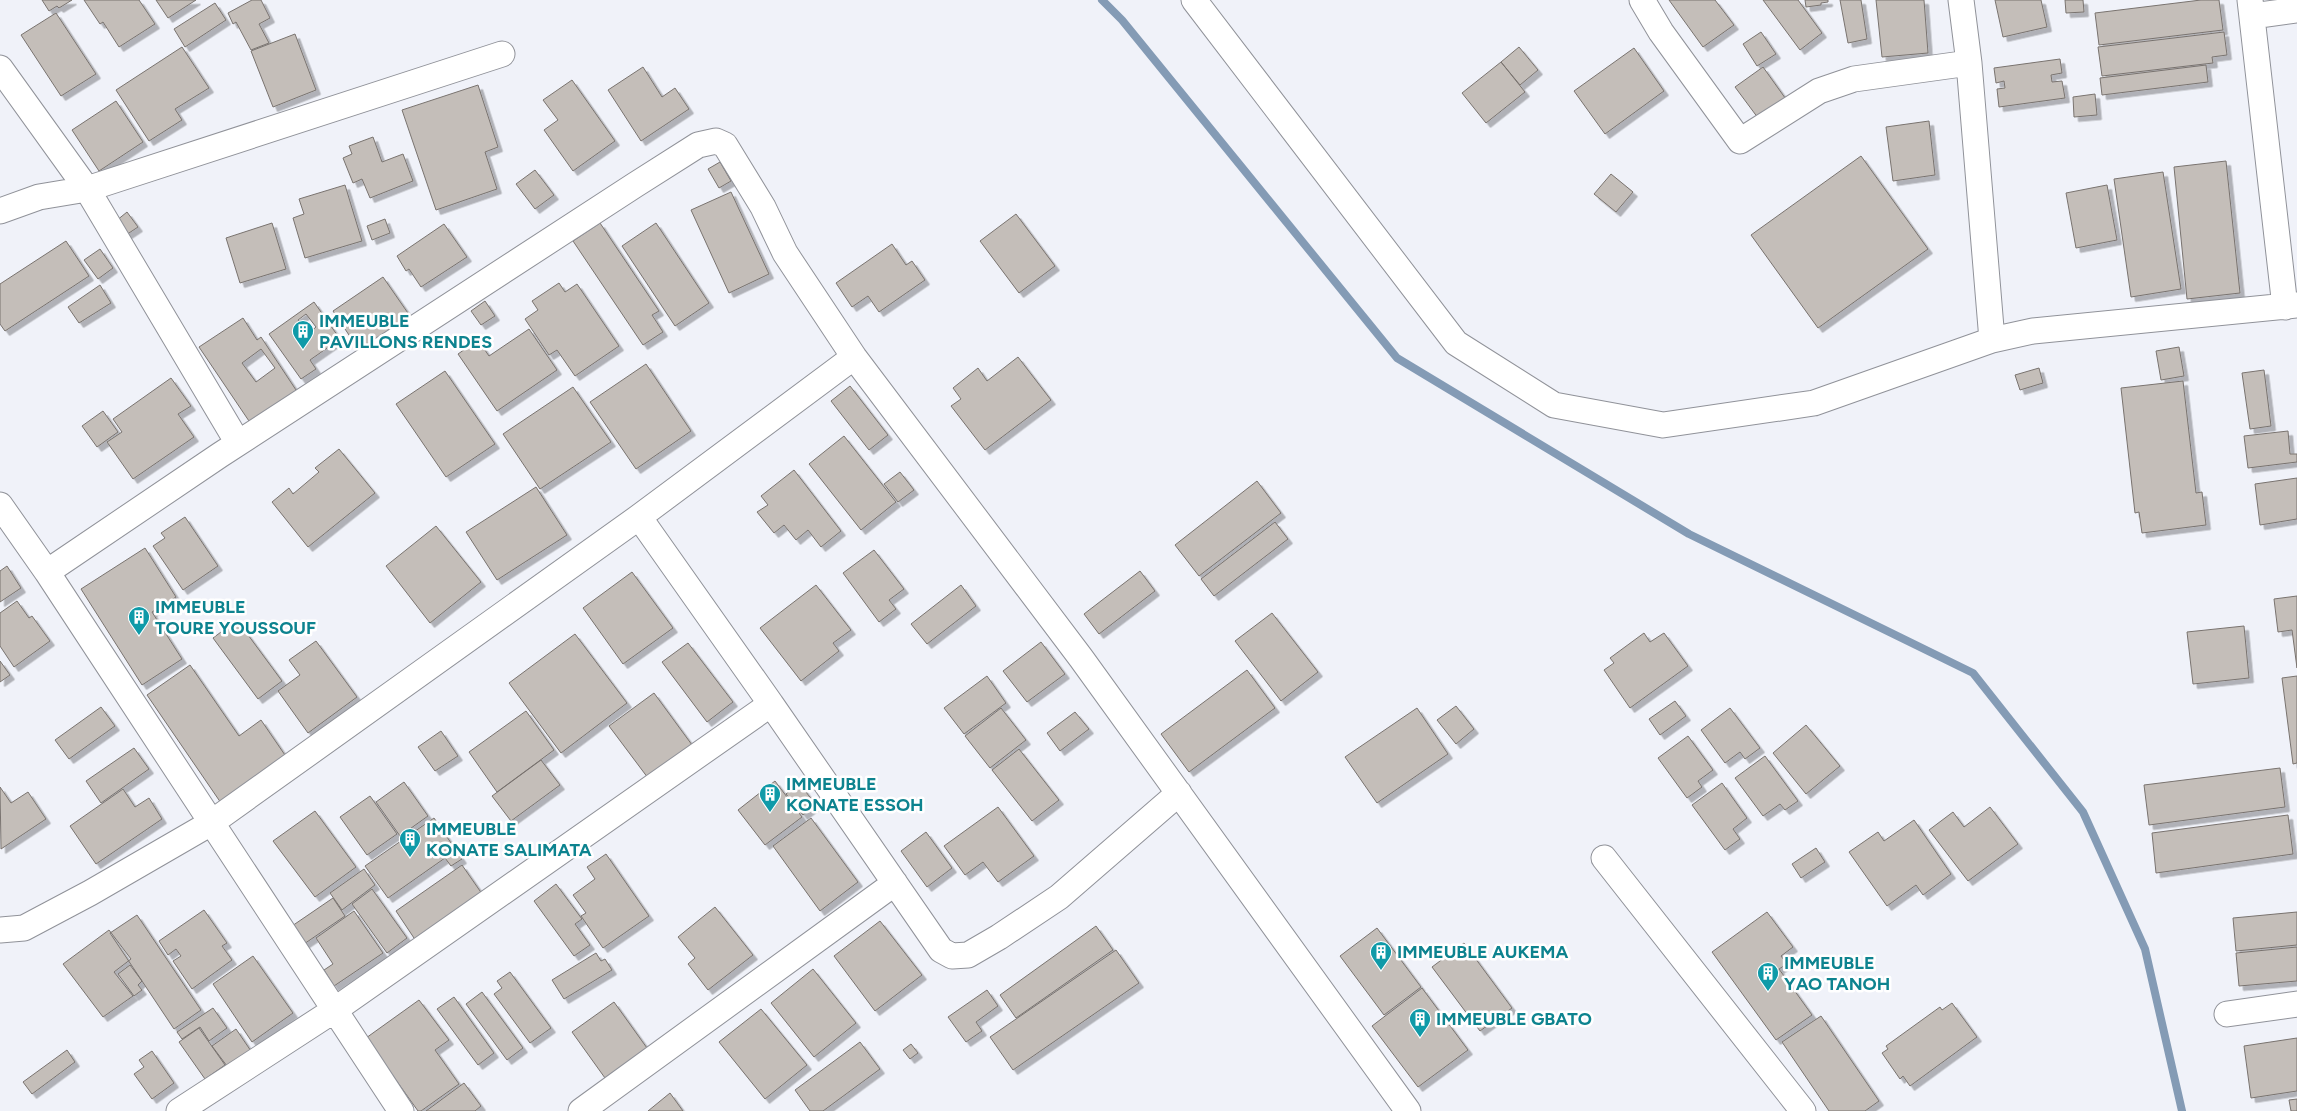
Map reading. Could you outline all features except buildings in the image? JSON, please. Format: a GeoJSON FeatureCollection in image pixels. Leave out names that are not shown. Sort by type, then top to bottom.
{"type":"FeatureCollection","features":[{"type":"Feature","properties":{"kind":"street"},"geometry":{"type":"LineString","coordinates":[[1194,0],[1456,343],[1554,405],[1663,425],[1814,403],[1992,340],[2033,331],[2291,306],[2251,8],[2297,10]]}},
{"type":"Feature","properties":{"kind":"street"},"geometry":{"type":"LineString","coordinates":[[1642,0],[1661,32],[1740,141],[1818,91],[1854,79],[1969,63]]}},
{"type":"Feature","properties":{"kind":"street"},"geometry":{"type":"LineString","coordinates":[[1961,0],[1969,63],[1992,340]]}},
{"type":"Feature","properties":{"kind":"street"},"geometry":{"type":"LineString","coordinates":[[0,212],[38,197],[86,189],[502,54]]}},
{"type":"Feature","properties":{"kind":"street"},"geometry":{"type":"LineString","coordinates":[[0,68],[86,189],[238,443]]}},
{"type":"Feature","properties":{"kind":"street"},"geometry":{"type":"LineString","coordinates":[[47,572],[238,443],[635,185],[698,146],[716,141],[725,145],[763,207],[785,253],[854,357],[1081,658],[1408,1111]]}},
{"type":"Feature","properties":{"kind":"street"},"geometry":{"type":"LineString","coordinates":[[0,930],[24,928],[90,893],[211,823],[638,517],[854,357]]}},
{"type":"Feature","properties":{"kind":"street"},"geometry":{"type":"LineString","coordinates":[[0,505],[47,572],[211,823],[336,1009],[401,1111]]}},
{"type":"Feature","properties":{"kind":"street"},"geometry":{"type":"LineString","coordinates":[[638,517],[771,704],[941,950],[952,956],[968,955],[1059,897],[1179,793]]}},
{"type":"Feature","properties":{"kind":"street"},"geometry":{"type":"LineString","coordinates":[[179,1111],[336,1009],[771,704]]}},
{"type":"Feature","properties":{"kind":"street"},"geometry":{"type":"LineString","coordinates":[[1604,858],[1803,1111]]}},
{"type":"Feature","properties":{"kind":"street"},"geometry":{"type":"LineString","coordinates":[[581,1111],[895,883]]}},
{"type":"Feature","properties":{"kind":"street"},"geometry":{"type":"LineString","coordinates":[[2227,1014],[2297,1004]]}},
{"type":"Feature","properties":{"kind":"waterway"},"geometry":{"type":"LineString","coordinates":[[1102,0],[1122,20],[1397,358],[1689,534],[1973,673],[2083,812],[2145,949],[2182,1111]]}},
{"type":"Feature","properties":{"kind":"place","name":"IMMEUBLE PAVILLONS RENDES"},"geometry":{"type":"Point","coordinates":[303,350]}},
{"type":"Feature","properties":{"kind":"place","name":"IMMEUBLE TOURE YOUSSOUF"},"geometry":{"type":"Point","coordinates":[139,636]}},
{"type":"Feature","properties":{"kind":"place","name":"IMMEUBLE KONATE ESSOH"},"geometry":{"type":"Point","coordinates":[770,813]}},
{"type":"Feature","properties":{"kind":"place","name":"IMMEUBLE KONATE SALIMATA"},"geometry":{"type":"Point","coordinates":[410,858]}},
{"type":"Feature","properties":{"kind":"place","name":"IMMEUBLE AUKEMA"},"geometry":{"type":"Point","coordinates":[1381,971]}},
{"type":"Feature","properties":{"kind":"place","name":"IMMEUBLE YAO TANOH"},"geometry":{"type":"Point","coordinates":[1768,992]}},
{"type":"Feature","properties":{"kind":"place","name":"IMMEUBLE GBATO"},"geometry":{"type":"Point","coordinates":[1420,1038]}}]}
